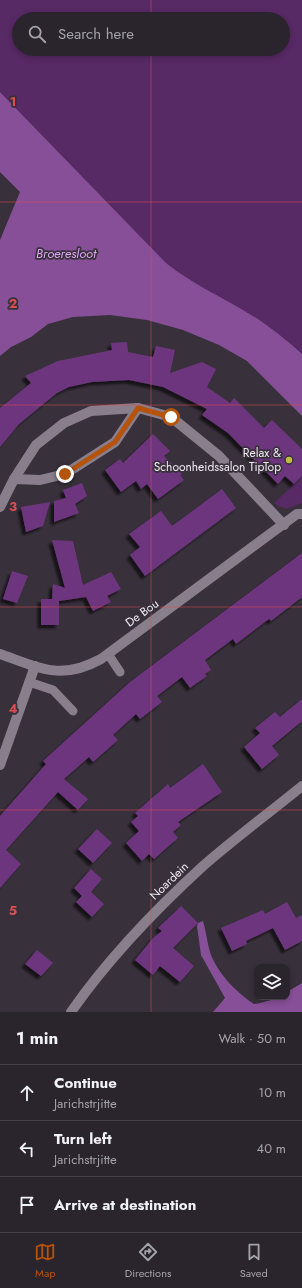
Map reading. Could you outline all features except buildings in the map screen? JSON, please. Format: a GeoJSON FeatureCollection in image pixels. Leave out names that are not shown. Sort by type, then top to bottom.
{"type":"FeatureCollection","features":[{"type":"Feature","properties":{"kind":"street"},"geometry":{"type":"LineString","coordinates":[[14,478],[40,480],[65,474],[115,442],[138,408]]}},
{"type":"Feature","properties":{"kind":"street"},"geometry":{"type":"LineString","coordinates":[[0,508],[14,478],[36,446],[64,423],[91,412],[138,408],[171,417],[219,456],[284,525]]}},
{"type":"Feature","properties":{"kind":"street","name":"De Bou"},"geometry":{"type":"LineString","coordinates":[[0,654],[54,671],[87,667],[108,654],[297,514],[302,514]]}},
{"type":"Feature","properties":{"kind":"street"},"geometry":{"type":"LineString","coordinates":[[0,765],[35,666]]}},
{"type":"Feature","properties":{"kind":"street","name":"Noardein"},"geometry":{"type":"LineString","coordinates":[[71,1012],[100,975],[141,928],[170,898],[204,866],[302,786]]}},
{"type":"Feature","properties":{"kind":"lane"},"geometry":{"type":"LineString","coordinates":[[108,654],[120,672]]}},
{"type":"Feature","properties":{"kind":"lane"},"geometry":{"type":"LineString","coordinates":[[29,682],[53,690],[73,711]]}},
{"type":"Feature","properties":{"kind":"shaded area"},"geometry":{"type":"Polygon","coordinates":[[[0,0],[302,0],[302,354],[262,322],[196,283],[166,263],[0,92],[0,0]]]}},
{"type":"Feature","properties":{"kind":"shaded area"},"geometry":{"type":"Polygon","coordinates":[[[302,477],[302,503],[291,508],[282,508],[274,503],[302,477]]]}},
{"type":"Feature","properties":{"kind":"water","name":"Broeresloot"},"geometry":{"type":"Polygon","coordinates":[[[0,92],[166,263],[196,283],[262,322],[302,354],[302,416],[247,361],[219,345],[183,330],[147,320],[110,315],[73,317],[48,324],[31,337],[11,347],[0,356],[0,240],[20,192],[0,172],[0,92]]]}},
{"type":"Feature","properties":{"kind":"water"},"geometry":{"type":"Polygon","coordinates":[[[203,921],[210,952],[217,967],[222,975],[241,994],[254,1004],[270,1000],[290,1000],[290,990],[302,983],[302,1012],[213,1012],[225,998],[201,955],[197,926],[198,923],[203,921]]]}},
{"type":"Feature","properties":{"kind":"place","name":"Relax & Schoonheidssalon TipTop"},"geometry":{"type":"Point","coordinates":[289,460]}},
{"type":"Feature","properties":{"kind":"route"},"geometry":{"type":"LineString","coordinates":[[65,474],[115,442],[138,408],[171,417]]}}]}
